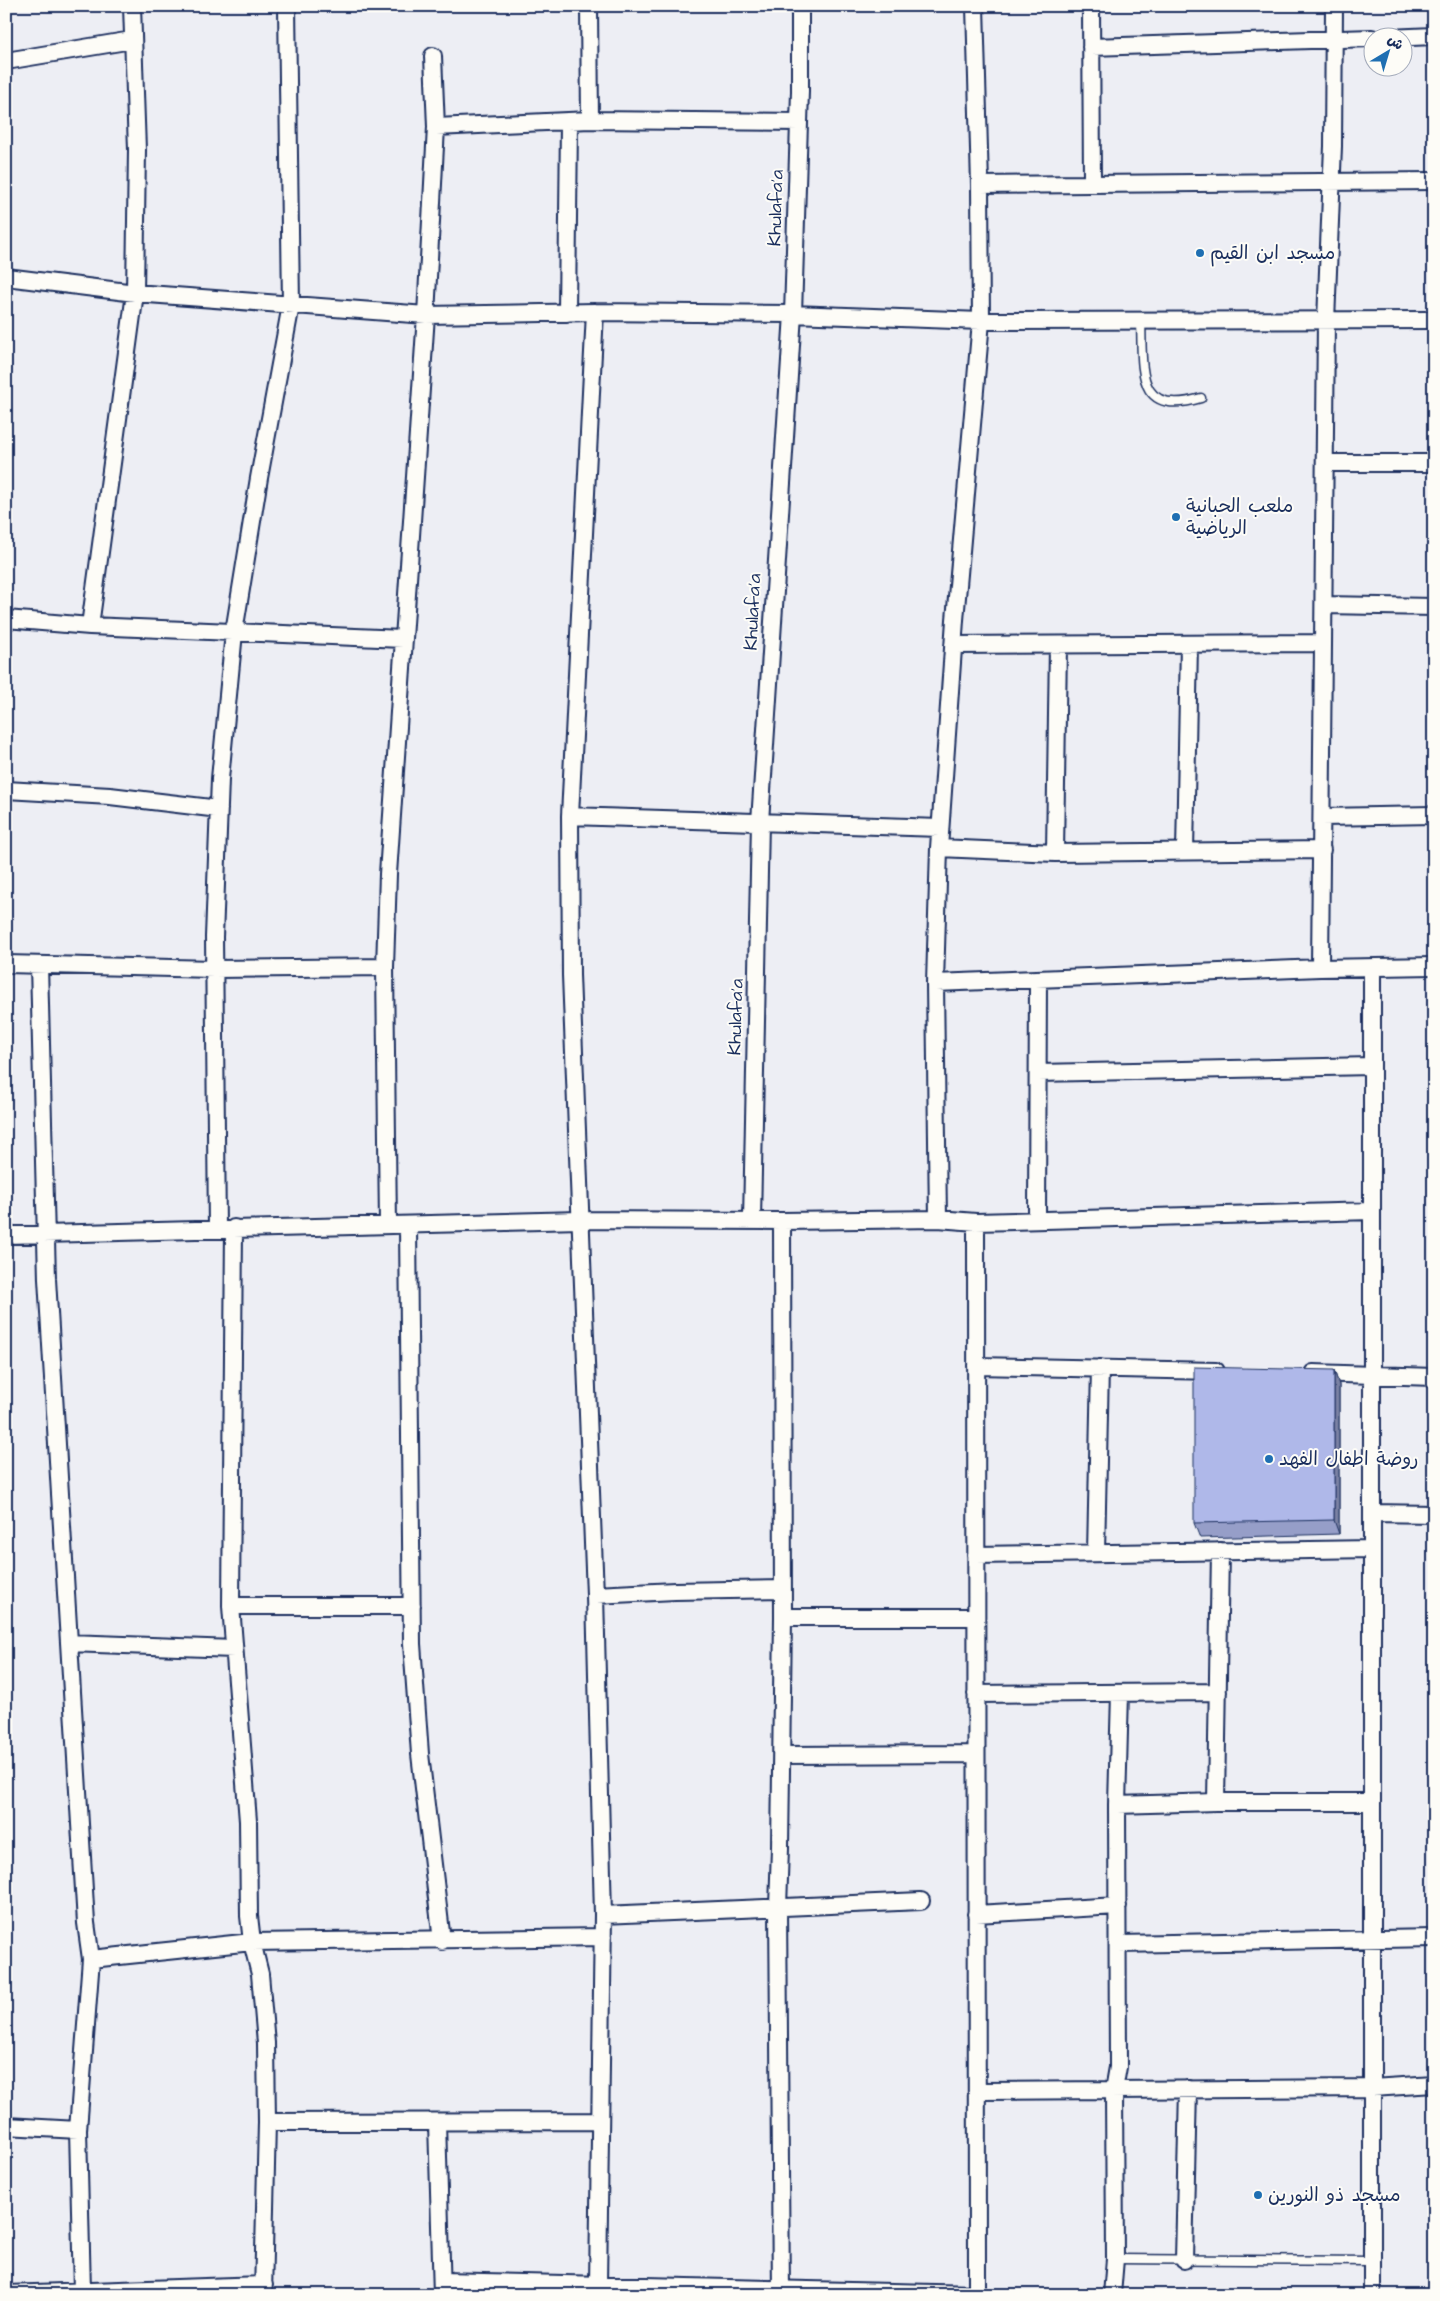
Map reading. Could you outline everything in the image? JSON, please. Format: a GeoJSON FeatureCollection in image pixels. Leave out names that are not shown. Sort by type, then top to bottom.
{"type":"FeatureCollection","features":[{"type":"Feature","properties":{"kind":"street"},"geometry":{"type":"LineString","coordinates":[[90,626],[135,293],[137,150],[132,6]]}},
{"type":"Feature","properties":{"kind":"street"},"geometry":{"type":"LineString","coordinates":[[217,1228],[214,969],[220,779],[234,632],[259,478],[291,305],[287,6]]}},
{"type":"Feature","properties":{"kind":"street"},"geometry":{"type":"LineString","coordinates":[[589,6],[590,120]]}},
{"type":"Feature","properties":{"kind":"street","name":"Khulafa'a"},"geometry":{"type":"LineString","coordinates":[[752,1220],[760,822],[793,314],[799,122],[800,6]]}},
{"type":"Feature","properties":{"kind":"street"},"geometry":{"type":"LineString","coordinates":[[938,1218],[934,983],[939,848],[953,645],[981,321],[980,185],[975,6]]}},
{"type":"Feature","properties":{"kind":"street"},"geometry":{"type":"LineString","coordinates":[[1091,6],[1092,183]]}},
{"type":"Feature","properties":{"kind":"street"},"geometry":{"type":"LineString","coordinates":[[1320,968],[1326,322],[1334,6]]}},
{"type":"Feature","properties":{"kind":"street"},"geometry":{"type":"LineString","coordinates":[[1412,37],[1434,36]]}},
{"type":"Feature","properties":{"kind":"street"},"geometry":{"type":"LineString","coordinates":[[1091,47],[1362,38]]}},
{"type":"Feature","properties":{"kind":"street"},"geometry":{"type":"LineString","coordinates":[[6,61],[132,40]]}},
{"type":"Feature","properties":{"kind":"street"},"geometry":{"type":"LineString","coordinates":[[388,1225],[385,968],[388,874],[426,315],[436,127],[433,56]]}},
{"type":"Feature","properties":{"kind":"street"},"geometry":{"type":"LineString","coordinates":[[436,127],[590,120],[799,122]]}},
{"type":"Feature","properties":{"kind":"street"},"geometry":{"type":"LineString","coordinates":[[568,313],[569,122]]}},
{"type":"Feature","properties":{"kind":"street"},"geometry":{"type":"LineString","coordinates":[[980,185],[1434,181]]}},
{"type":"Feature","properties":{"kind":"street"},"geometry":{"type":"LineString","coordinates":[[6,277],[135,293],[426,315],[595,312],[793,314],[981,321],[1326,322],[1434,320]]}},
{"type":"Feature","properties":{"kind":"street"},"geometry":{"type":"LineString","coordinates":[[595,312],[570,816],[571,975],[595,1595],[603,1938],[598,2285]]}},
{"type":"Feature","properties":{"kind":"street"},"geometry":{"type":"LineString","coordinates":[[1325,463],[1434,463]]}},
{"type":"Feature","properties":{"kind":"street"},"geometry":{"type":"LineString","coordinates":[[1324,605],[1434,606]]}},
{"type":"Feature","properties":{"kind":"street"},"geometry":{"type":"LineString","coordinates":[[6,619],[90,626],[403,640]]}},
{"type":"Feature","properties":{"kind":"street"},"geometry":{"type":"LineString","coordinates":[[953,645],[1323,643]]}},
{"type":"Feature","properties":{"kind":"street"},"geometry":{"type":"LineString","coordinates":[[1185,852],[1189,644]]}},
{"type":"Feature","properties":{"kind":"street"},"geometry":{"type":"LineString","coordinates":[[1055,853],[1058,645]]}},
{"type":"Feature","properties":{"kind":"street"},"geometry":{"type":"LineString","coordinates":[[6,790],[110,796],[219,809]]}},
{"type":"Feature","properties":{"kind":"street"},"geometry":{"type":"LineString","coordinates":[[1322,816],[1434,815]]}},
{"type":"Feature","properties":{"kind":"street"},"geometry":{"type":"LineString","coordinates":[[570,816],[940,828]]}},
{"type":"Feature","properties":{"kind":"street"},"geometry":{"type":"LineString","coordinates":[[939,848],[1055,853],[1322,850]]}},
{"type":"Feature","properties":{"kind":"street"},"geometry":{"type":"LineString","coordinates":[[6,964],[214,969],[385,968]]}},
{"type":"Feature","properties":{"kind":"street"},"geometry":{"type":"LineString","coordinates":[[39,965],[46,1235],[86,1923],[91,1959],[78,2130],[82,2291]]}},
{"type":"Feature","properties":{"kind":"street"},"geometry":{"type":"LineString","coordinates":[[934,983],[1320,968],[1434,966]]}},
{"type":"Feature","properties":{"kind":"street"},"geometry":{"type":"LineString","coordinates":[[1372,968],[1372,2295]]}},
{"type":"Feature","properties":{"kind":"street"},"geometry":{"type":"LineString","coordinates":[[1037,1220],[1038,979]]}},
{"type":"Feature","properties":{"kind":"street"},"geometry":{"type":"LineString","coordinates":[[1038,1073],[1372,1066]]}},
{"type":"Feature","properties":{"kind":"street"},"geometry":{"type":"LineString","coordinates":[[6,1235],[217,1228],[408,1226],[580,1220],[782,1221],[938,1218],[976,1222],[1372,1211]]}},
{"type":"Feature","properties":{"kind":"street"},"geometry":{"type":"LineString","coordinates":[[781,2291],[778,1907],[783,1617],[782,1221]]}},
{"type":"Feature","properties":{"kind":"street"},"geometry":{"type":"LineString","coordinates":[[437,2122],[442,2288],[598,2285],[781,2291],[977,2294],[976,1222]]}},
{"type":"Feature","properties":{"kind":"street"},"geometry":{"type":"LineString","coordinates":[[408,1226],[412,1644],[420,1754],[442,1941]]}},
{"type":"Feature","properties":{"kind":"street"},"geometry":{"type":"LineString","coordinates":[[6,2294],[82,2291],[264,2290],[267,2122],[263,2005],[260,1974],[252,1942],[249,1916],[248,1821],[231,1606],[234,1228]]}},
{"type":"Feature","properties":{"kind":"street"},"geometry":{"type":"LineString","coordinates":[[976,1366],[1236,1371]]}},
{"type":"Feature","properties":{"kind":"street"},"geometry":{"type":"LineString","coordinates":[[1096,1553],[1100,1368]]}},
{"type":"Feature","properties":{"kind":"street"},"geometry":{"type":"LineString","coordinates":[[1294,1372],[1434,1376]]}},
{"type":"Feature","properties":{"kind":"street"},"geometry":{"type":"LineString","coordinates":[[1372,1513],[1434,1514]]}},
{"type":"Feature","properties":{"kind":"street"},"geometry":{"type":"LineString","coordinates":[[976,1555],[1372,1549]]}},
{"type":"Feature","properties":{"kind":"street"},"geometry":{"type":"LineString","coordinates":[[1216,1802],[1220,1551]]}},
{"type":"Feature","properties":{"kind":"street"},"geometry":{"type":"LineString","coordinates":[[595,1595],[675,1591],[782,1590]]}},
{"type":"Feature","properties":{"kind":"street"},"geometry":{"type":"LineString","coordinates":[[231,1606],[412,1606]]}},
{"type":"Feature","properties":{"kind":"street"},"geometry":{"type":"LineString","coordinates":[[783,1617],[976,1617]]}},
{"type":"Feature","properties":{"kind":"street"},"geometry":{"type":"LineString","coordinates":[[70,1643],[234,1649]]}},
{"type":"Feature","properties":{"kind":"street"},"geometry":{"type":"LineString","coordinates":[[976,1694],[1218,1692]]}},
{"type":"Feature","properties":{"kind":"street"},"geometry":{"type":"LineString","coordinates":[[1112,2295],[1115,2259],[1114,2090],[1118,2067],[1117,1805],[1120,1693]]}},
{"type":"Feature","properties":{"kind":"street"},"geometry":{"type":"LineString","coordinates":[[782,1755],[976,1754]]}},
{"type":"Feature","properties":{"kind":"street"},"geometry":{"type":"LineString","coordinates":[[1117,1805],[1216,1802],[1372,1802]]}},
{"type":"Feature","properties":{"kind":"street"},"geometry":{"type":"LineString","coordinates":[[602,1915],[921,1902]]}},
{"type":"Feature","properties":{"kind":"street"},"geometry":{"type":"LineString","coordinates":[[976,1914],[1118,1906]]}},
{"type":"Feature","properties":{"kind":"street"},"geometry":{"type":"LineString","coordinates":[[91,1959],[252,1942],[603,1938]]}},
{"type":"Feature","properties":{"kind":"street"},"geometry":{"type":"LineString","coordinates":[[1118,1944],[1434,1938]]}},
{"type":"Feature","properties":{"kind":"street"},"geometry":{"type":"LineString","coordinates":[[977,2091],[1372,2088],[1434,2084]]}},
{"type":"Feature","properties":{"kind":"street"},"geometry":{"type":"LineString","coordinates":[[1184,2260],[1188,2089]]}},
{"type":"Feature","properties":{"kind":"street"},"geometry":{"type":"LineString","coordinates":[[267,2122],[599,2121]]}},
{"type":"Feature","properties":{"kind":"street"},"geometry":{"type":"LineString","coordinates":[[6,2126],[78,2130]]}},
{"type":"Feature","properties":{"kind":"lane"},"geometry":{"type":"LineString","coordinates":[[1141,320],[1145,384],[1152,395],[1183,404],[1201,398]]}},
{"type":"Feature","properties":{"kind":"lane"},"geometry":{"type":"LineString","coordinates":[[1115,2259],[1372,2261]]}},
{"type":"Feature","properties":{"kind":"building","name":"روضة اطفال الفهد"},"geometry":{"type":"Polygon","coordinates":[[[1194,1367],[1334,1370],[1334,1520],[1194,1523],[1194,1367]]]}},
{"type":"Feature","properties":{"kind":"place","name":"مسجد ابن القيم"},"geometry":{"type":"Point","coordinates":[1200,253]}},
{"type":"Feature","properties":{"kind":"place","name":"ملعب الحبانية الرياضية"},"geometry":{"type":"Point","coordinates":[1176,517]}},
{"type":"Feature","properties":{"kind":"place","name":"روضة اطفال الفهد"},"geometry":{"type":"Point","coordinates":[1269,1459]}},
{"type":"Feature","properties":{"kind":"place","name":"مسجد ذو النورين"},"geometry":{"type":"Point","coordinates":[1258,2195]}}]}
